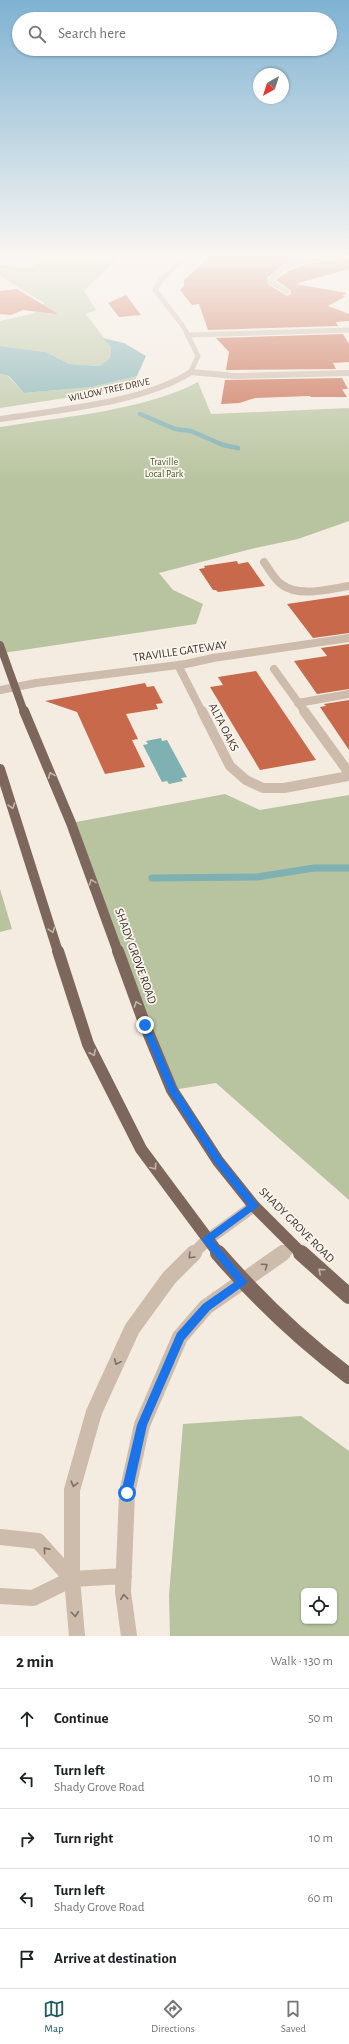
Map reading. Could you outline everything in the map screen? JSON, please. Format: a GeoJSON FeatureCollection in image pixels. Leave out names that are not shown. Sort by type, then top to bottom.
{"type":"FeatureCollection","features":[{"type":"Feature","properties":{"kind":"main road","name":"SHADY GROVE ROAD"},"geometry":{"type":"LineString","coordinates":[[0,645],[15,687],[71,823],[145,1025],[172,1090],[218,1161],[254,1206],[293,1246],[349,1296]]}},
{"type":"Feature","properties":{"kind":"main road"},"geometry":{"type":"LineString","coordinates":[[0,769],[88,1044],[141,1149],[207,1240],[242,1281],[321,1355],[349,1376]]}},
{"type":"Feature","properties":{"kind":"street"},"geometry":{"type":"LineString","coordinates":[[186,330],[190,335],[198,356],[191,372],[235,376],[349,373]]}},
{"type":"Feature","properties":{"kind":"street"},"geometry":{"type":"LineString","coordinates":[[190,335],[338,330]]}},
{"type":"Feature","properties":{"kind":"street","name":"WILLOW TREE DRIVE"},"geometry":{"type":"LineString","coordinates":[[0,419],[131,396],[168,385],[191,372]]}},
{"type":"Feature","properties":{"kind":"street"},"geometry":{"type":"LineString","coordinates":[[264,562],[282,585],[296,590],[311,591],[349,586]]}},
{"type":"Feature","properties":{"kind":"street","name":"TRAVILLE GATEWAY"},"geometry":{"type":"LineString","coordinates":[[0,690],[178,665],[349,638]]}},
{"type":"Feature","properties":{"kind":"street","name":"ALTA OAKS"},"geometry":{"type":"LineString","coordinates":[[178,665],[230,766],[246,780],[262,788],[284,788],[349,775]]}},
{"type":"Feature","properties":{"kind":"street"},"geometry":{"type":"LineString","coordinates":[[274,669],[349,775]]}},
{"type":"Feature","properties":{"kind":"street"},"geometry":{"type":"LineString","coordinates":[[298,703],[349,694]]}},
{"type":"Feature","properties":{"kind":"street"},"geometry":{"type":"LineString","coordinates":[[76,1636],[72,1579],[72,1490],[94,1412],[132,1329],[170,1278],[207,1240],[254,1206]]}},
{"type":"Feature","properties":{"kind":"street"},"geometry":{"type":"LineString","coordinates":[[129,1636],[123,1592],[127,1493],[142,1425],[180,1337],[206,1307],[293,1246]]}},
{"type":"Feature","properties":{"kind":"street"},"geometry":{"type":"LineString","coordinates":[[0,1537],[38,1541],[72,1579]]}},
{"type":"Feature","properties":{"kind":"street"},"geometry":{"type":"LineString","coordinates":[[0,1596],[33,1598],[72,1579],[124,1576]]}},
{"type":"Feature","properties":{"kind":"green space"},"geometry":{"type":"Polygon","coordinates":[[[0,330],[98,330],[111,347],[110,358],[99,366],[70,364],[46,352],[0,346],[0,330]]]}},
{"type":"Feature","properties":{"kind":"green space"},"geometry":{"type":"Polygon","coordinates":[[[0,374],[8,376],[24,393],[92,387],[137,376],[131,386],[0,408],[0,374]]]}},
{"type":"Feature","properties":{"kind":"green space","name":"Traville Local Park"},"geometry":{"type":"Polygon","coordinates":[[[198,382],[211,414],[349,408],[349,521],[298,539],[251,549],[159,573],[173,590],[203,604],[196,624],[3,653],[0,645],[0,427],[101,412],[153,400],[198,382]]]}},
{"type":"Feature","properties":{"kind":"green space"},"geometry":{"type":"Polygon","coordinates":[[[225,794],[260,810],[349,795],[349,1200],[216,1083],[172,1090],[71,823],[225,794]]]}},
{"type":"Feature","properties":{"kind":"green space"},"geometry":{"type":"Polygon","coordinates":[[[0,889],[12,929],[0,932],[0,889]]]}},
{"type":"Feature","properties":{"kind":"green space"},"geometry":{"type":"Polygon","coordinates":[[[301,1416],[349,1451],[349,1636],[170,1636],[169,1595],[183,1424],[301,1416]]]}},
{"type":"Feature","properties":{"kind":"water"},"geometry":{"type":"Polygon","coordinates":[[[103,338],[124,343],[146,356],[137,376],[92,387],[24,393],[9,376],[0,374],[0,346],[46,352],[70,364],[99,366],[110,358],[111,347],[103,338]]]}},
{"type":"Feature","properties":{"kind":"water"},"geometry":{"type":"Polygon","coordinates":[[[161,738],[162,741],[167,740],[187,777],[181,778],[183,781],[169,784],[167,781],[162,782],[143,745],[148,744],[146,741],[161,738]]]}},
{"type":"Feature","properties":{"kind":"building"},"geometry":{"type":"Polygon","coordinates":[[[343,334],[349,344],[349,362],[333,363],[336,369],[226,370],[229,352],[216,338],[343,334]]]}},
{"type":"Feature","properties":{"kind":"building"},"geometry":{"type":"Polygon","coordinates":[[[342,378],[348,389],[342,389],[347,397],[310,396],[255,398],[239,403],[221,404],[225,380],[342,378]]]}},
{"type":"Feature","properties":{"kind":"building"},"geometry":{"type":"Polygon","coordinates":[[[237,561],[238,564],[248,562],[265,586],[218,592],[213,590],[199,569],[205,568],[204,566],[237,561]]]}},
{"type":"Feature","properties":{"kind":"building"},"geometry":{"type":"Polygon","coordinates":[[[349,595],[349,633],[313,638],[287,604],[349,595]]]}},
{"type":"Feature","properties":{"kind":"building"},"geometry":{"type":"Polygon","coordinates":[[[349,644],[349,689],[317,694],[294,661],[327,656],[321,648],[349,644]]]}},
{"type":"Feature","properties":{"kind":"building"},"geometry":{"type":"Polygon","coordinates":[[[256,671],[316,760],[260,770],[210,687],[223,685],[218,677],[256,671]]]}},
{"type":"Feature","properties":{"kind":"building"},"geometry":{"type":"Polygon","coordinates":[[[145,683],[147,687],[154,686],[163,703],[156,704],[158,709],[126,714],[138,739],[132,740],[145,767],[105,774],[77,712],[45,701],[145,683]]]}},
{"type":"Feature","properties":{"kind":"building"},"geometry":{"type":"Polygon","coordinates":[[[349,700],[349,750],[320,707],[326,706],[324,704],[349,700]]]}},
{"type":"Feature","properties":{"kind":"waterway"},"geometry":{"type":"LineString","coordinates":[[140,414],[175,429],[191,431],[223,445],[238,448]]}},
{"type":"Feature","properties":{"kind":"waterway"},"geometry":{"type":"LineString","coordinates":[[152,878],[257,877],[314,868],[349,868]]}},
{"type":"Feature","properties":{"kind":"route"},"geometry":{"type":"LineString","coordinates":[[127,1493],[142,1425],[180,1337],[206,1307],[242,1281],[207,1240],[254,1206],[218,1161],[172,1090],[145,1025]]}}]}
